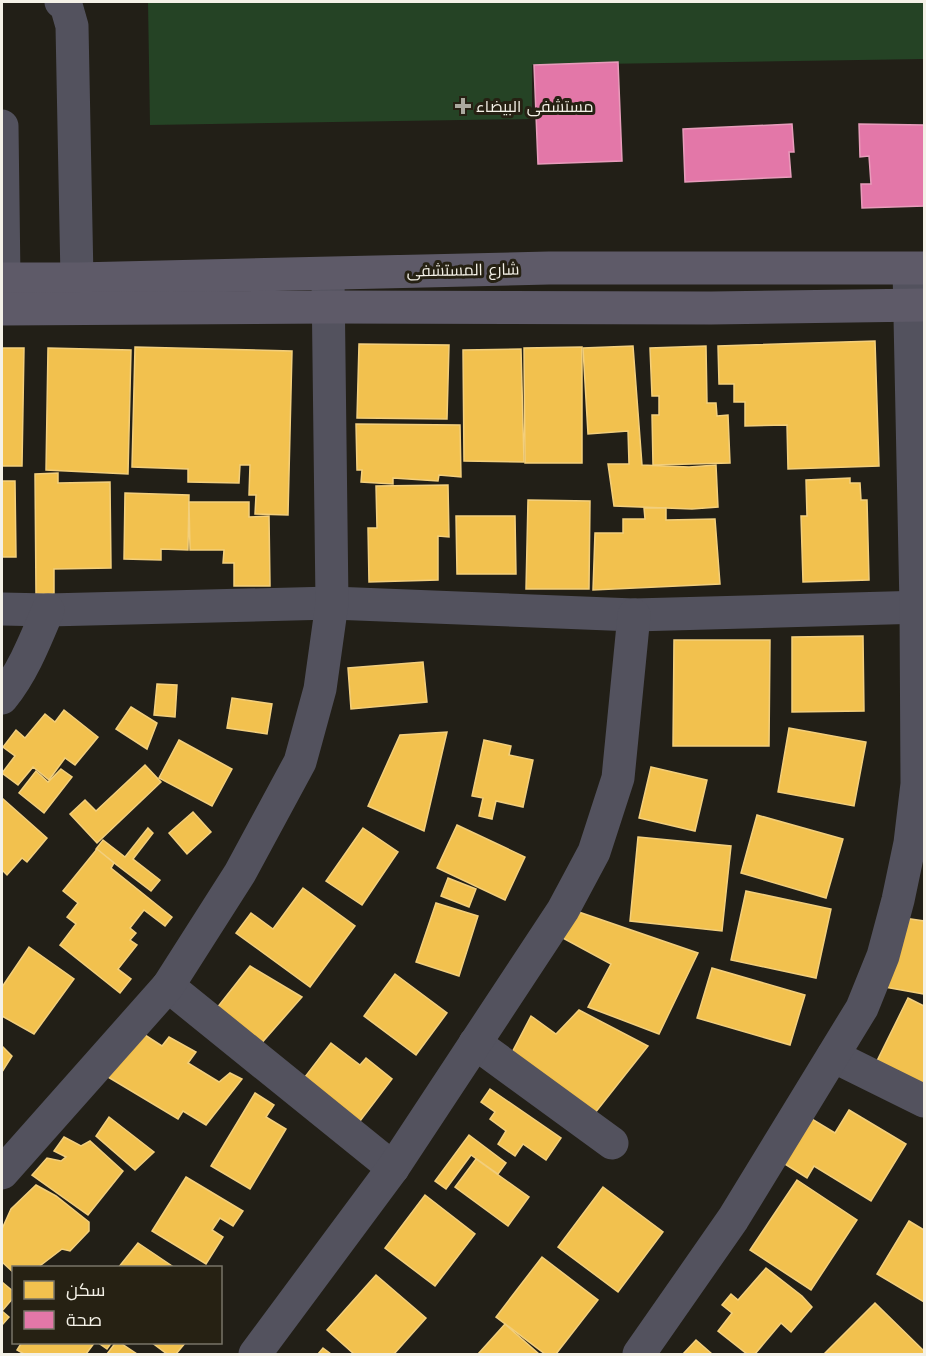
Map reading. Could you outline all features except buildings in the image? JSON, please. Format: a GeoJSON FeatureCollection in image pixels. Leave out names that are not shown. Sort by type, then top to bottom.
{"type":"FeatureCollection","features":[{"type":"Feature","properties":{"kind":"main road","name":"شارع المستشفى"},"geometry":{"type":"LineString","coordinates":[[2,289],[77,279],[328,273],[549,268],[917,268]]}},
{"type":"Feature","properties":{"kind":"main road"},"geometry":{"type":"LineString","coordinates":[[2,289],[329,307],[711,308],[917,305]]}},
{"type":"Feature","properties":{"kind":"street"},"geometry":{"type":"LineString","coordinates":[[65,3],[72,26],[77,279]]}},
{"type":"Feature","properties":{"kind":"street"},"geometry":{"type":"LineString","coordinates":[[2,126],[2,289]]}},
{"type":"Feature","properties":{"kind":"street"},"geometry":{"type":"LineString","coordinates":[[639,1354],[733,1219],[862,1008],[883,956],[898,900],[910,843],[917,784],[920,607],[917,268]]}},
{"type":"Feature","properties":{"kind":"street"},"geometry":{"type":"LineString","coordinates":[[2,1173],[168,986],[240,873],[300,762],[320,689],[332,603],[328,273]]}},
{"type":"Feature","properties":{"kind":"street"},"geometry":{"type":"LineString","coordinates":[[2,609],[48,610],[332,603],[634,615],[920,607]]}},
{"type":"Feature","properties":{"kind":"street"},"geometry":{"type":"LineString","coordinates":[[2,698],[32,650],[48,610]]}},
{"type":"Feature","properties":{"kind":"street"},"geometry":{"type":"LineString","coordinates":[[255,1354],[393,1168],[562,910],[594,852],[618,778],[634,615]]}},
{"type":"Feature","properties":{"kind":"street"},"geometry":{"type":"LineString","coordinates":[[168,986],[393,1168]]}},
{"type":"Feature","properties":{"kind":"street"},"geometry":{"type":"LineString","coordinates":[[475,1044],[612,1143]]}},
{"type":"Feature","properties":{"kind":"street"},"geometry":{"type":"LineString","coordinates":[[833,1056],[924,1101]]}},
{"type":"Feature","properties":{"kind":"green space"},"geometry":{"type":"Polygon","coordinates":[[[148,2],[924,2],[924,59],[532,65],[532,119],[150,125],[148,2]]]}},
{"type":"Feature","properties":{"kind":"place","name":"مستشفى البيضاء"},"geometry":{"type":"Point","coordinates":[463,106]}}]}
